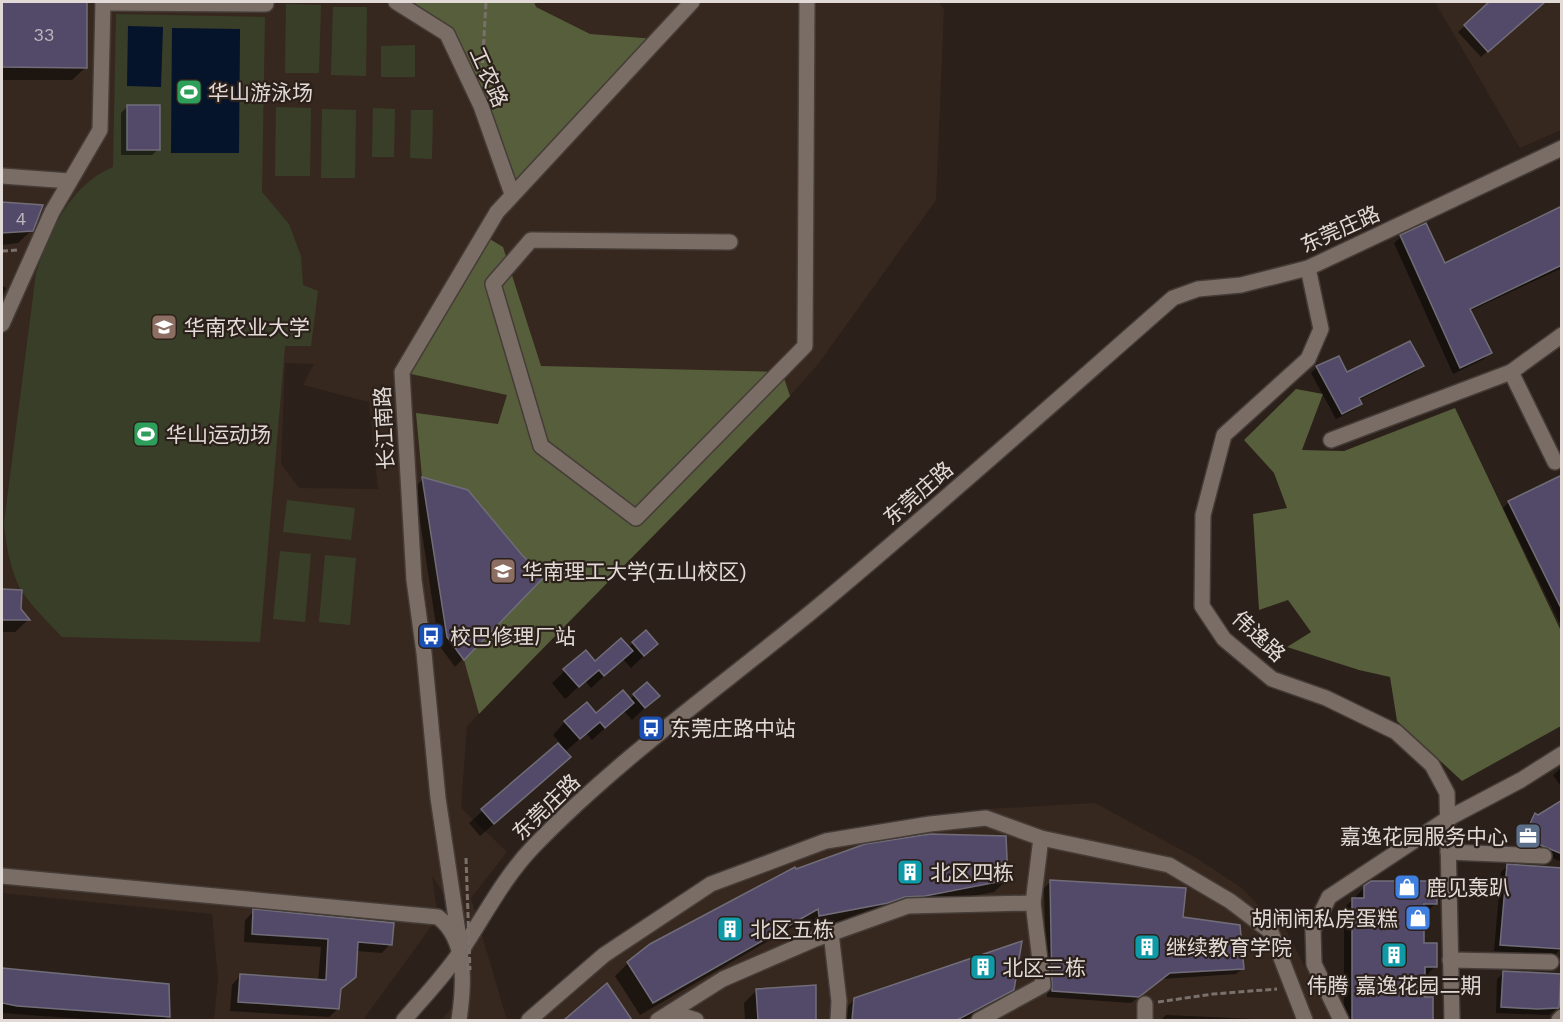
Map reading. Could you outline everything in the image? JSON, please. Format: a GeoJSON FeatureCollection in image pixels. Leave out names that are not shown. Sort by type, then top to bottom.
{"type":"FeatureCollection","features":[{"type":"Feature","properties":{"kind":"street"},"geometry":{"type":"LineString","coordinates":[[2,324],[52,212],[100,130],[104,2],[266,4],[266,2]]}},
{"type":"Feature","properties":{"kind":"street","name":"工农路"},"geometry":{"type":"LineString","coordinates":[[396,2],[447,34],[481,106],[512,194]]}},
{"type":"Feature","properties":{"kind":"street","name":"长江南路"},"geometry":{"type":"LineString","coordinates":[[459,1020],[461,952],[438,798],[424,653],[414,580],[402,372],[497,212],[692,2]]}},
{"type":"Feature","properties":{"kind":"street"},"geometry":{"type":"LineString","coordinates":[[730,242],[531,240],[493,284],[541,446],[636,518],[805,346],[807,2]]}},
{"type":"Feature","properties":{"kind":"street","name":"东莞庄路"},"geometry":{"type":"LineString","coordinates":[[404,1020],[461,952],[503,883],[555,825],[678,717],[825,600],[903,534],[1173,298],[1198,289],[1268,280],[1308,268],[1562,148]]}},
{"type":"Feature","properties":{"kind":"street"},"geometry":{"type":"LineString","coordinates":[[2,176],[70,182]]}},
{"type":"Feature","properties":{"kind":"street","name":"伟逸路"},"geometry":{"type":"LineString","coordinates":[[1308,268],[1322,329],[1308,359],[1224,435],[1203,515],[1202,606],[1224,639],[1272,679],[1326,698],[1396,732],[1432,765],[1447,793],[1452,1020]]}},
{"type":"Feature","properties":{"kind":"street"},"geometry":{"type":"LineString","coordinates":[[1331,440],[1510,372],[1562,336]]}},
{"type":"Feature","properties":{"kind":"street"},"geometry":{"type":"LineString","coordinates":[[1510,372],[1555,462]]}},
{"type":"Feature","properties":{"kind":"street"},"geometry":{"type":"LineString","coordinates":[[1341,1020],[1314,964],[1313,930],[1329,897],[1447,819],[1521,780],[1562,754]]}},
{"type":"Feature","properties":{"kind":"street"},"geometry":{"type":"LineString","coordinates":[[529,1020],[604,955],[711,884],[826,841],[930,824],[986,818],[1041,838],[1169,865],[1230,901],[1271,932],[1305,1020]]}},
{"type":"Feature","properties":{"kind":"street"},"geometry":{"type":"LineString","coordinates":[[980,1020],[1043,986],[1033,903],[1041,838]]}},
{"type":"Feature","properties":{"kind":"street"},"geometry":{"type":"LineString","coordinates":[[1448,852],[1544,856]]}},
{"type":"Feature","properties":{"kind":"street"},"geometry":{"type":"LineString","coordinates":[[2,876],[438,917],[448,925],[461,952]]}},
{"type":"Feature","properties":{"kind":"street"},"geometry":{"type":"LineString","coordinates":[[664,1016],[723,978],[831,933],[908,906],[1033,903]]}},
{"type":"Feature","properties":{"kind":"street"},"geometry":{"type":"LineString","coordinates":[[831,933],[839,1001],[838,1020]]}},
{"type":"Feature","properties":{"kind":"street"},"geometry":{"type":"LineString","coordinates":[[1450,960],[1551,962]]}},
{"type":"Feature","properties":{"kind":"street"},"geometry":{"type":"LineString","coordinates":[[1145,1004],[1145,1020]]}},
{"type":"Feature","properties":{"kind":"street"},"geometry":{"type":"LineString","coordinates":[[664,1016],[696,1020]]}},
{"type":"Feature","properties":{"kind":"path"},"geometry":{"type":"LineString","coordinates":[[481,106],[486,2]]}},
{"type":"Feature","properties":{"kind":"path"},"geometry":{"type":"LineString","coordinates":[[466,858],[470,970]]}},
{"type":"Feature","properties":{"kind":"path"},"geometry":{"type":"LineString","coordinates":[[1145,1004],[1213,994],[1294,987]]}},
{"type":"Feature","properties":{"kind":"shaded area"},"geometry":{"type":"Polygon","coordinates":[[[2,2],[939,2],[944,9],[936,200],[819,363],[790,396],[467,726],[461,808],[507,852],[471,898],[507,1020],[441,1020],[469,989],[471,935],[432,876],[438,917],[363,1020],[214,1020],[218,978],[212,914],[2,893],[2,2]],[[285,363],[281,464],[299,488],[378,489],[369,402],[303,385],[314,364],[285,363]]]}},
{"type":"Feature","properties":{"kind":"shaded area"},"geometry":{"type":"Polygon","coordinates":[[[1435,2],[1561,2],[1561,130],[1520,148],[1435,2]]]}},
{"type":"Feature","properties":{"kind":"shaded area"},"geometry":{"type":"Polygon","coordinates":[[[1095,803],[1198,859],[1240,887],[1276,923],[1281,920],[1332,1020],[520,1020],[606,947],[712,876],[828,832],[932,815],[987,809],[1095,803]]]}},
{"type":"Feature","properties":{"kind":"green space"},"geometry":{"type":"Polygon","coordinates":[[[396,2],[534,2],[536,7],[590,34],[656,39],[512,194],[447,34],[396,2]]]}},
{"type":"Feature","properties":{"kind":"green space"},"geometry":{"type":"Polygon","coordinates":[[[286,4],[321,5],[319,73],[285,73],[286,4]]]}},
{"type":"Feature","properties":{"kind":"green space"},"geometry":{"type":"Polygon","coordinates":[[[333,7],[367,7],[366,76],[331,75],[333,7]]]}},
{"type":"Feature","properties":{"kind":"green space","name":"华山运动场"},"geometry":{"type":"Polygon","coordinates":[[[116,14],[265,17],[262,192],[289,224],[301,256],[303,285],[318,291],[311,346],[285,346],[260,642],[62,637],[20,589],[10,560],[4,523],[36,273],[55,226],[73,197],[98,175],[113,167],[116,14]]]}},
{"type":"Feature","properties":{"kind":"green space"},"geometry":{"type":"Polygon","coordinates":[[[415,45],[415,77],[381,77],[381,46],[415,45]]]}},
{"type":"Feature","properties":{"kind":"green space"},"geometry":{"type":"Polygon","coordinates":[[[276,107],[311,108],[310,176],[275,176],[276,107]]]}},
{"type":"Feature","properties":{"kind":"green space"},"geometry":{"type":"Polygon","coordinates":[[[373,108],[395,109],[394,157],[372,157],[373,108]]]}},
{"type":"Feature","properties":{"kind":"green space"},"geometry":{"type":"Polygon","coordinates":[[[322,109],[356,110],[355,178],[321,178],[322,109]]]}},
{"type":"Feature","properties":{"kind":"green space"},"geometry":{"type":"Polygon","coordinates":[[[411,110],[433,110],[432,159],[410,158],[411,110]]]}},
{"type":"Feature","properties":{"kind":"green space"},"geometry":{"type":"Polygon","coordinates":[[[483,235],[503,247],[541,366],[782,372],[790,396],[479,714],[464,660],[543,577],[468,490],[422,477],[416,413],[498,424],[507,395],[402,372],[483,235]]]}},
{"type":"Feature","properties":{"kind":"green space"},"geometry":{"type":"Polygon","coordinates":[[[1296,389],[1323,394],[1302,450],[1344,451],[1455,408],[1561,631],[1561,726],[1462,781],[1397,721],[1390,677],[1359,670],[1287,647],[1311,632],[1288,600],[1259,610],[1253,514],[1287,508],[1274,473],[1244,440],[1296,389]]]}},
{"type":"Feature","properties":{"kind":"green space"},"geometry":{"type":"Polygon","coordinates":[[[287,500],[355,508],[351,540],[283,532],[287,500]]]}},
{"type":"Feature","properties":{"kind":"green space"},"geometry":{"type":"Polygon","coordinates":[[[280,551],[311,554],[305,622],[273,619],[280,551]]]}},
{"type":"Feature","properties":{"kind":"green space"},"geometry":{"type":"Polygon","coordinates":[[[325,555],[356,558],[350,625],[319,622],[325,555]]]}},
{"type":"Feature","properties":{"kind":"water"},"geometry":{"type":"Polygon","coordinates":[[[128,26],[163,27],[161,87],[127,86],[128,26]]]}},
{"type":"Feature","properties":{"kind":"water"},"geometry":{"type":"Polygon","coordinates":[[[172,28],[240,29],[239,153],[171,153],[172,28]]]}},
{"type":"Feature","properties":{"kind":"building"},"geometry":{"type":"Polygon","coordinates":[[[2,2],[87,2],[87,68],[2,67],[2,2]]]}},
{"type":"Feature","properties":{"kind":"building"},"geometry":{"type":"Polygon","coordinates":[[[1489,2],[1545,2],[1488,52],[1464,25],[1489,2]]]}},
{"type":"Feature","properties":{"kind":"building"},"geometry":{"type":"Polygon","coordinates":[[[127,105],[160,105],[160,150],[127,150],[127,105]]]}},
{"type":"Feature","properties":{"kind":"building"},"geometry":{"type":"Polygon","coordinates":[[[2,202],[43,205],[33,231],[2,233],[2,202]]]}},
{"type":"Feature","properties":{"kind":"building"},"geometry":{"type":"Polygon","coordinates":[[[1562,206],[1562,265],[1470,309],[1492,353],[1460,368],[1400,235],[1426,223],[1445,263],[1562,206]]]}},
{"type":"Feature","properties":{"kind":"building"},"geometry":{"type":"Polygon","coordinates":[[[1410,341],[1424,366],[1359,398],[1362,404],[1342,414],[1316,366],[1339,356],[1347,372],[1410,341]]]}},
{"type":"Feature","properties":{"kind":"building"},"geometry":{"type":"Polygon","coordinates":[[[1562,475],[1562,610],[1508,501],[1562,475]]]}},
{"type":"Feature","properties":{"kind":"building"},"geometry":{"type":"Polygon","coordinates":[[[422,477],[468,490],[522,555],[544,577],[464,660],[447,637],[422,477]]]}},
{"type":"Feature","properties":{"kind":"building"},"geometry":{"type":"Polygon","coordinates":[[[2,589],[22,590],[21,609],[30,620],[2,620],[2,589]]]}},
{"type":"Feature","properties":{"kind":"building"},"geometry":{"type":"Polygon","coordinates":[[[646,630],[658,644],[644,656],[632,642],[646,630]]]}},
{"type":"Feature","properties":{"kind":"building"},"geometry":{"type":"Polygon","coordinates":[[[621,638],[633,651],[604,676],[599,670],[579,687],[563,669],[586,650],[595,661],[621,638]]]}},
{"type":"Feature","properties":{"kind":"building"},"geometry":{"type":"Polygon","coordinates":[[[647,682],[660,696],[645,708],[633,694],[647,682]]]}},
{"type":"Feature","properties":{"kind":"building"},"geometry":{"type":"Polygon","coordinates":[[[623,690],[634,703],[605,728],[600,722],[580,739],[564,721],[587,702],[596,713],[623,690]]]}},
{"type":"Feature","properties":{"kind":"building"},"geometry":{"type":"Polygon","coordinates":[[[558,743],[571,757],[494,824],[481,809],[558,743]]]}},
{"type":"Feature","properties":{"kind":"building"},"geometry":{"type":"Polygon","coordinates":[[[1562,800],[1562,854],[1523,838],[1535,813],[1538,815],[1562,800]]]}},
{"type":"Feature","properties":{"kind":"building"},"geometry":{"type":"Polygon","coordinates":[[[930,834],[1006,836],[1008,880],[925,896],[905,897],[888,903],[819,916],[818,909],[653,1003],[627,962],[650,944],[795,867],[796,869],[865,844],[930,834]]]}},
{"type":"Feature","properties":{"kind":"building"},"geometry":{"type":"Polygon","coordinates":[[[1507,864],[1562,868],[1562,949],[1500,945],[1507,864]]]}},
{"type":"Feature","properties":{"kind":"building","name":"继续教育学院"},"geometry":{"type":"Polygon","coordinates":[[[1050,880],[1186,888],[1183,917],[1240,925],[1244,969],[1170,973],[1139,997],[1052,991],[1050,880]]]}},
{"type":"Feature","properties":{"kind":"building","name":"伟腾 嘉逸花园二期"},"geometry":{"type":"Polygon","coordinates":[[[1371,881],[1437,881],[1437,904],[1424,904],[1424,943],[1437,943],[1437,967],[1425,967],[1425,997],[1433,997],[1433,1020],[1352,1020],[1352,898],[1364,898],[1364,886],[1371,881]]]}},
{"type":"Feature","properties":{"kind":"building"},"geometry":{"type":"Polygon","coordinates":[[[253,909],[394,923],[392,945],[358,942],[356,977],[341,989],[339,1009],[238,1002],[240,974],[326,980],[328,939],[252,934],[253,909]]]}},
{"type":"Feature","properties":{"kind":"building","name":"北区三栋"},"geometry":{"type":"Polygon","coordinates":[[[1022,941],[1014,990],[957,1020],[852,1020],[854,998],[1022,941]]]}},
{"type":"Feature","properties":{"kind":"building"},"geometry":{"type":"Polygon","coordinates":[[[2,968],[169,984],[170,1017],[2,1003],[2,968]]]}},
{"type":"Feature","properties":{"kind":"building"},"geometry":{"type":"Polygon","coordinates":[[[1503,971],[1561,974],[1559,1008],[1501,1007],[1503,971]]]}},
{"type":"Feature","properties":{"kind":"building"},"geometry":{"type":"Polygon","coordinates":[[[607,983],[632,1020],[564,1020],[607,983]]]}},
{"type":"Feature","properties":{"kind":"building"},"geometry":{"type":"Polygon","coordinates":[[[816,985],[816,1020],[758,1020],[756,989],[816,985]]]}},
{"type":"Feature","properties":{"kind":"place","name":"华山游泳场"},"geometry":{"type":"Point","coordinates":[189,92]}},
{"type":"Feature","properties":{"kind":"place","name":"华南农业大学"},"geometry":{"type":"Point","coordinates":[164,327]}},
{"type":"Feature","properties":{"kind":"place","name":"华山运动场"},"geometry":{"type":"Point","coordinates":[146,434]}},
{"type":"Feature","properties":{"kind":"place","name":"华南理工大学(五山校区)"},"geometry":{"type":"Point","coordinates":[503,571]}},
{"type":"Feature","properties":{"kind":"place","name":"校巴修理厂站"},"geometry":{"type":"Point","coordinates":[431,636]}},
{"type":"Feature","properties":{"kind":"place","name":"东莞庄路中站"},"geometry":{"type":"Point","coordinates":[651,728]}},
{"type":"Feature","properties":{"kind":"place","name":"嘉逸花园服务中心"},"geometry":{"type":"Point","coordinates":[1528,836]}},
{"type":"Feature","properties":{"kind":"place","name":"北区四栋"},"geometry":{"type":"Point","coordinates":[910,872]}},
{"type":"Feature","properties":{"kind":"place","name":"鹿见轰趴"},"geometry":{"type":"Point","coordinates":[1407,887]}},
{"type":"Feature","properties":{"kind":"place","name":"胡闹闹私房蛋糕"},"geometry":{"type":"Point","coordinates":[1418,918]}},
{"type":"Feature","properties":{"kind":"place","name":"北区五栋"},"geometry":{"type":"Point","coordinates":[730,929]}},
{"type":"Feature","properties":{"kind":"place","name":"继续教育学院"},"geometry":{"type":"Point","coordinates":[1147,947]}},
{"type":"Feature","properties":{"kind":"place","name":"伟腾 嘉逸花园二期"},"geometry":{"type":"Point","coordinates":[1394,955]}},
{"type":"Feature","properties":{"kind":"place","name":"北区三栋"},"geometry":{"type":"Point","coordinates":[983,967]}}]}
